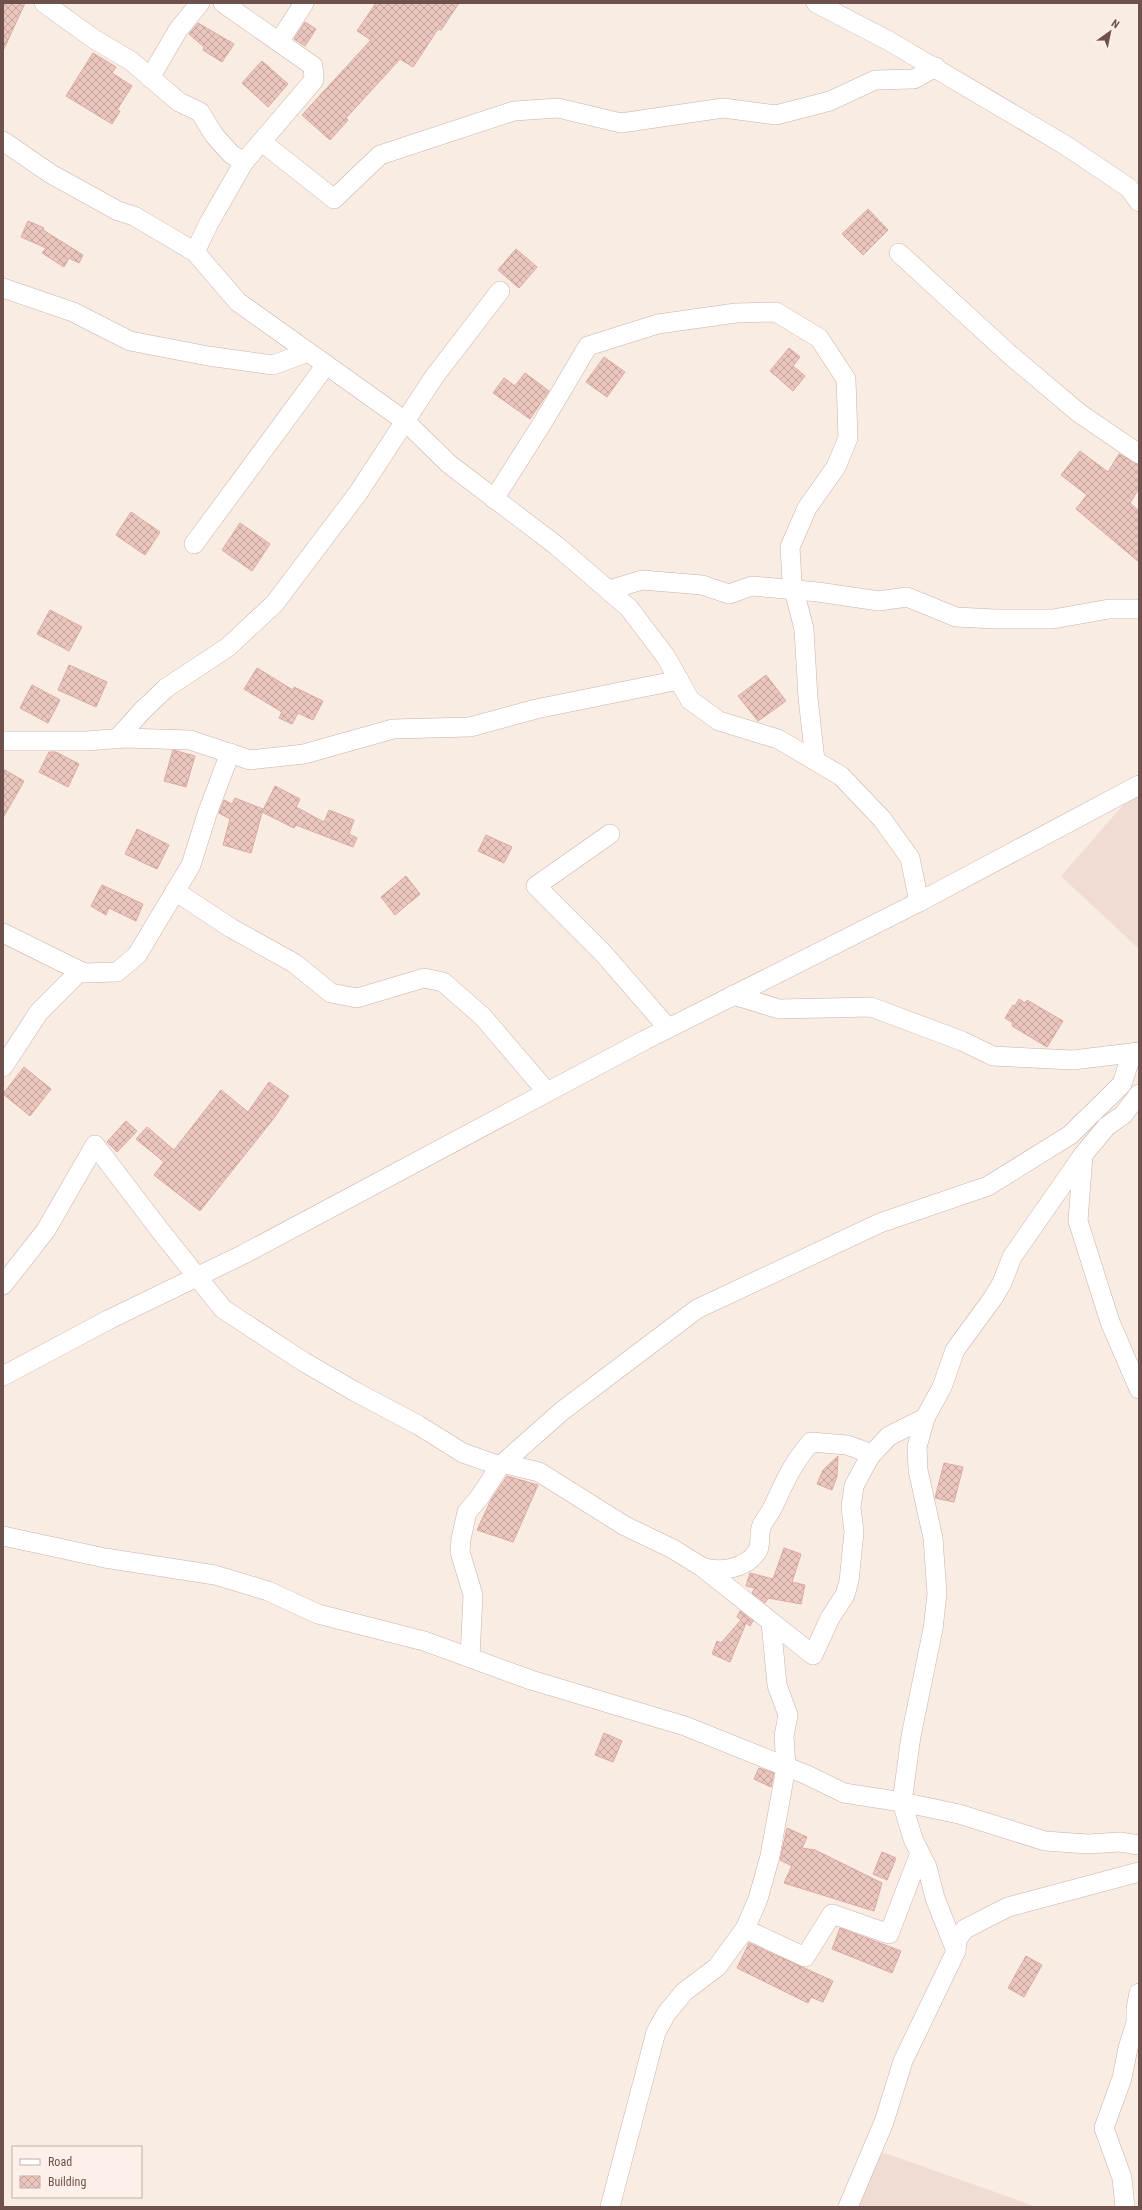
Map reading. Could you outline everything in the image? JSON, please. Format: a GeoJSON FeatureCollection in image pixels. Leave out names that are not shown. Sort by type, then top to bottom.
{"type":"FeatureCollection","features":[{"type":"Feature","properties":{"kind":"street"},"geometry":{"type":"LineString","coordinates":[[44,3],[94,39],[131,61],[179,102],[200,112],[214,135],[231,154],[244,162]]}},
{"type":"Feature","properties":{"kind":"street"},"geometry":{"type":"LineString","coordinates":[[150,78],[178,30],[200,3]]}},
{"type":"Feature","properties":{"kind":"street"},"geometry":{"type":"LineString","coordinates":[[196,252],[209,224],[244,162],[314,80],[313,66],[223,3]]}},
{"type":"Feature","properties":{"kind":"street"},"geometry":{"type":"LineString","coordinates":[[279,42],[304,3]]}},
{"type":"Feature","properties":{"kind":"street"},"geometry":{"type":"LineString","coordinates":[[816,3],[936,67],[1071,150],[1129,188],[1139,202]]}},
{"type":"Feature","properties":{"kind":"street"},"geometry":{"type":"LineString","coordinates":[[262,142],[334,199],[380,155],[514,111],[558,108],[621,123],[722,108],[776,115],[830,101],[875,80],[914,79],[936,67]]}},
{"type":"Feature","properties":{"kind":"street"},"geometry":{"type":"LineString","coordinates":[[3,141],[52,174],[118,210],[134,216],[196,252],[238,302],[405,421],[449,464],[557,546],[629,608],[666,657],[690,700],[719,721],[778,739],[841,776],[882,819],[910,858],[920,902]]}},
{"type":"Feature","properties":{"kind":"street"},"geometry":{"type":"LineString","coordinates":[[899,253],[1008,353],[1079,413],[1139,454]]}},
{"type":"Feature","properties":{"kind":"street"},"geometry":{"type":"LineString","coordinates":[[3,288],[73,312],[130,341],[208,356],[273,365],[308,352]]}},
{"type":"Feature","properties":{"kind":"street"},"geometry":{"type":"LineString","coordinates":[[117,739],[140,712],[166,688],[228,647],[275,604],[358,493],[434,377],[500,291]]}},
{"type":"Feature","properties":{"kind":"street"},"geometry":{"type":"LineString","coordinates":[[494,499],[543,422],[588,346],[658,324],[736,313],[776,312],[819,338],[846,379],[848,438],[836,468],[807,508],[790,547],[794,590],[804,630],[808,698],[815,760]]}},
{"type":"Feature","properties":{"kind":"street"},"geometry":{"type":"LineString","coordinates":[[194,544],[326,365]]}},
{"type":"Feature","properties":{"kind":"street"},"geometry":{"type":"LineString","coordinates":[[609,590],[642,580],[702,585],[729,594],[752,586],[879,601],[907,597],[956,617],[1053,619],[1109,609],[1139,609]]}},
{"type":"Feature","properties":{"kind":"street"},"geometry":{"type":"LineString","coordinates":[[3,741],[87,741],[117,739],[190,740],[250,760],[304,754],[393,729],[470,727],[536,709],[679,680]]}},
{"type":"Feature","properties":{"kind":"street"},"geometry":{"type":"LineString","coordinates":[[3,933],[84,973],[117,972],[137,955],[191,865],[207,814],[230,753]]}},
{"type":"Feature","properties":{"kind":"street"},"geometry":{"type":"LineString","coordinates":[[3,1376],[108,1320],[244,1254],[668,1028],[920,902],[1139,785]]}},
{"type":"Feature","properties":{"kind":"street"},"geometry":{"type":"LineString","coordinates":[[610,834],[536,886],[603,953],[668,1028]]}},
{"type":"Feature","properties":{"kind":"street"},"geometry":{"type":"LineString","coordinates":[[175,891],[231,928],[294,963],[331,993],[357,998],[424,978],[443,982],[483,1017],[547,1092]]}},
{"type":"Feature","properties":{"kind":"street"},"geometry":{"type":"LineString","coordinates":[[3,1067],[39,1012],[80,971]]}},
{"type":"Feature","properties":{"kind":"street"},"geometry":{"type":"LineString","coordinates":[[470,1657],[473,1595],[460,1552],[461,1539],[467,1512],[479,1498],[500,1466],[562,1411],[698,1309],[880,1223],[988,1186],[1070,1136],[1122,1084],[1135,1053],[1073,1060],[993,1056],[962,1041],[871,1007],[779,1009],[733,995]]}},
{"type":"Feature","properties":{"kind":"street"},"geometry":{"type":"LineString","coordinates":[[956,1951],[920,1853],[913,1839],[902,1802],[911,1736],[933,1629],[938,1594],[933,1538],[918,1470],[917,1447],[925,1418],[942,1388],[955,1350],[993,1298],[1002,1283],[1012,1257],[1035,1221],[1083,1155],[1107,1126],[1122,1115],[1139,1094]]}},
{"type":"Feature","properties":{"kind":"street"},"geometry":{"type":"LineString","coordinates":[[3,1285],[46,1230],[95,1146],[223,1309],[304,1362],[418,1425],[463,1452],[500,1466],[506,1464],[539,1472],[625,1526],[673,1549],[702,1567],[813,1655],[830,1618],[845,1595],[849,1581],[854,1532],[851,1507],[854,1486],[872,1454],[889,1436],[925,1418]]}},
{"type":"Feature","properties":{"kind":"street"},"geometry":{"type":"LineString","coordinates":[[1083,1155],[1078,1221],[1110,1322],[1139,1389]]}},
{"type":"Feature","properties":{"kind":"street"},"geometry":{"type":"LineString","coordinates":[[702,1567],[712,1570],[732,1568],[747,1562],[758,1551],[761,1526],[772,1509],[790,1468],[811,1442],[847,1445],[872,1454]]}},
{"type":"Feature","properties":{"kind":"street"},"geometry":{"type":"LineString","coordinates":[[3,1536],[105,1558],[215,1575],[268,1591],[318,1614],[424,1641],[531,1680],[685,1726],[786,1767],[844,1794],[902,1802],[959,1814],[1045,1841],[1088,1844],[1120,1842],[1139,1845]]}},
{"type":"Feature","properties":{"kind":"street"},"geometry":{"type":"LineString","coordinates":[[610,2207],[656,2032],[666,2014],[684,1992],[717,1967],[745,1929],[758,1899],[770,1856],[786,1767],[784,1736],[788,1715],[777,1685],[771,1622]]}},
{"type":"Feature","properties":{"kind":"street"},"geometry":{"type":"LineString","coordinates":[[745,1929],[805,1956],[832,1914],[889,1934],[920,1853]]}},
{"type":"Feature","properties":{"kind":"street"},"geometry":{"type":"LineString","coordinates":[[848,2207],[884,2122],[903,2061],[956,1951],[956,1939],[965,1929],[1008,1907],[1139,1872]]}},
{"type":"Feature","properties":{"kind":"street"},"geometry":{"type":"LineString","coordinates":[[1125,2207],[1122,2178],[1104,2128],[1122,2078],[1128,2048],[1136,2023],[1136,2008],[1139,1993]]}},
{"type":"Feature","properties":{"kind":"shaded area"},"geometry":{"type":"Polygon","coordinates":[[[1139,787],[1139,949],[1061,876],[1139,787]]]}},
{"type":"Feature","properties":{"kind":"shaded area"},"geometry":{"type":"Polygon","coordinates":[[[882,2152],[1037,2207],[860,2207],[858,2189],[882,2152]]]}},
{"type":"Feature","properties":{"kind":"building"},"geometry":{"type":"Polygon","coordinates":[[[3,3],[25,3],[3,51],[3,3]]]}},
{"type":"Feature","properties":{"kind":"building"},"geometry":{"type":"Polygon","coordinates":[[[376,3],[459,3],[441,30],[438,29],[413,67],[400,59],[346,118],[348,120],[330,140],[302,115],[371,40],[357,31],[376,3]]]}},
{"type":"Feature","properties":{"kind":"building"},"geometry":{"type":"Polygon","coordinates":[[[305,22],[316,29],[305,46],[294,39],[305,22]]]}},
{"type":"Feature","properties":{"kind":"building"},"geometry":{"type":"Polygon","coordinates":[[[198,23],[234,44],[222,62],[203,50],[204,47],[189,34],[198,23]]]}},
{"type":"Feature","properties":{"kind":"building"},"geometry":{"type":"Polygon","coordinates":[[[93,53],[116,67],[112,73],[132,86],[117,110],[120,111],[112,124],[66,96],[93,53]]]}},
{"type":"Feature","properties":{"kind":"building"},"geometry":{"type":"Polygon","coordinates":[[[262,61],[288,84],[268,107],[242,83],[262,61]]]}},
{"type":"Feature","properties":{"kind":"building"},"geometry":{"type":"Polygon","coordinates":[[[868,209],[888,230],[863,255],[842,234],[868,209]]]}},
{"type":"Feature","properties":{"kind":"building"},"geometry":{"type":"Polygon","coordinates":[[[28,221],[44,228],[43,230],[83,255],[79,263],[69,258],[64,267],[42,253],[46,248],[21,237],[28,221]]]}},
{"type":"Feature","properties":{"kind":"building"},"geometry":{"type":"Polygon","coordinates":[[[516,249],[537,267],[519,288],[498,270],[516,249]]]}},
{"type":"Feature","properties":{"kind":"building"},"geometry":{"type":"Polygon","coordinates":[[[789,348],[800,357],[793,366],[805,376],[793,391],[770,371],[789,348]]]}},
{"type":"Feature","properties":{"kind":"building"},"geometry":{"type":"Polygon","coordinates":[[[604,357],[625,372],[607,397],[586,382],[604,357]]]}},
{"type":"Feature","properties":{"kind":"building"},"geometry":{"type":"Polygon","coordinates":[[[525,373],[549,391],[530,419],[493,393],[504,378],[515,386],[525,373]]]}},
{"type":"Feature","properties":{"kind":"building"},"geometry":{"type":"Polygon","coordinates":[[[1080,451],[1108,472],[1119,454],[1139,465],[1139,488],[1130,503],[1139,511],[1139,562],[1076,509],[1087,495],[1061,475],[1080,451]]]}},
{"type":"Feature","properties":{"kind":"building"},"geometry":{"type":"Polygon","coordinates":[[[131,512],[160,532],[145,555],[116,535],[131,512]]]}},
{"type":"Feature","properties":{"kind":"building"},"geometry":{"type":"Polygon","coordinates":[[[240,523],[270,544],[252,571],[222,550],[240,523]]]}},
{"type":"Feature","properties":{"kind":"building"},"geometry":{"type":"Polygon","coordinates":[[[50,610],[82,627],[69,651],[37,634],[50,610]]]}},
{"type":"Feature","properties":{"kind":"building"},"geometry":{"type":"Polygon","coordinates":[[[69,665],[107,682],[96,707],[58,690],[69,665]]]}},
{"type":"Feature","properties":{"kind":"building"},"geometry":{"type":"Polygon","coordinates":[[[257,668],[293,690],[294,687],[323,701],[313,720],[298,713],[292,724],[279,718],[282,712],[244,689],[257,668]]]}},
{"type":"Feature","properties":{"kind":"building"},"geometry":{"type":"Polygon","coordinates":[[[766,675],[786,701],[758,721],[738,696],[766,675]]]}},
{"type":"Feature","properties":{"kind":"building"},"geometry":{"type":"Polygon","coordinates":[[[32,685],[60,700],[48,723],[20,708],[32,685]]]}},
{"type":"Feature","properties":{"kind":"building"},"geometry":{"type":"Polygon","coordinates":[[[173,750],[195,756],[186,787],[164,781],[173,750]]]}},
{"type":"Feature","properties":{"kind":"building"},"geometry":{"type":"Polygon","coordinates":[[[49,752],[56,752],[79,764],[68,787],[39,772],[49,752]]]}},
{"type":"Feature","properties":{"kind":"building"},"geometry":{"type":"Polygon","coordinates":[[[3,769],[24,781],[3,818],[3,769]]]}},
{"type":"Feature","properties":{"kind":"building"},"geometry":{"type":"Polygon","coordinates":[[[275,786],[300,799],[296,807],[324,822],[329,810],[354,820],[349,834],[357,838],[353,847],[296,825],[294,828],[262,812],[275,786]]]}},
{"type":"Feature","properties":{"kind":"building"},"geometry":{"type":"Polygon","coordinates":[[[235,798],[263,809],[251,853],[223,845],[230,819],[219,813],[224,800],[232,804],[235,798]]]}},
{"type":"Feature","properties":{"kind":"building"},"geometry":{"type":"Polygon","coordinates":[[[137,829],[169,845],[157,869],[125,854],[137,829]]]}},
{"type":"Feature","properties":{"kind":"building"},"geometry":{"type":"Polygon","coordinates":[[[486,835],[512,847],[504,863],[478,851],[486,835]]]}},
{"type":"Feature","properties":{"kind":"building"},"geometry":{"type":"Polygon","coordinates":[[[406,876],[420,894],[395,915],[381,897],[406,876]]]}},
{"type":"Feature","properties":{"kind":"building"},"geometry":{"type":"Polygon","coordinates":[[[102,885],[143,904],[136,921],[109,908],[106,915],[91,906],[102,885]]]}},
{"type":"Feature","properties":{"kind":"building"},"geometry":{"type":"Polygon","coordinates":[[[1019,999],[1025,1003],[1027,1000],[1063,1021],[1047,1047],[1012,1026],[1013,1023],[1005,1018],[1013,1005],[1015,1006],[1019,999]]]}},
{"type":"Feature","properties":{"kind":"building"},"geometry":{"type":"Polygon","coordinates":[[[24,1067],[51,1089],[30,1116],[3,1094],[24,1067]]]}},
{"type":"Feature","properties":{"kind":"building"},"geometry":{"type":"Polygon","coordinates":[[[269,1082],[289,1096],[274,1118],[200,1211],[154,1175],[164,1162],[136,1139],[147,1127],[174,1150],[221,1090],[248,1112],[269,1082]]]}},
{"type":"Feature","properties":{"kind":"building"},"geometry":{"type":"Polygon","coordinates":[[[126,1121],[137,1131],[117,1152],[107,1142],[126,1121]]]}},
{"type":"Feature","properties":{"kind":"building"},"geometry":{"type":"Polygon","coordinates":[[[838,1456],[837,1476],[832,1490],[817,1484],[823,1470],[838,1456]]]}},
{"type":"Feature","properties":{"kind":"building"},"geometry":{"type":"Polygon","coordinates":[[[944,1463],[963,1467],[954,1502],[935,1498],[944,1463]]]}},
{"type":"Feature","properties":{"kind":"building"},"geometry":{"type":"Polygon","coordinates":[[[507,1476],[538,1485],[513,1542],[477,1530],[491,1500],[507,1476]]]}},
{"type":"Feature","properties":{"kind":"building"},"geometry":{"type":"Polygon","coordinates":[[[784,1548],[801,1554],[792,1582],[805,1585],[801,1604],[768,1598],[765,1603],[752,1593],[755,1588],[746,1586],[750,1573],[773,1579],[784,1548]]]}},
{"type":"Feature","properties":{"kind":"building"},"geometry":{"type":"Polygon","coordinates":[[[740,1611],[753,1621],[750,1626],[746,1623],[730,1662],[712,1654],[717,1641],[721,1643],[741,1620],[737,1617],[740,1611]]]}},
{"type":"Feature","properties":{"kind":"building"},"geometry":{"type":"Polygon","coordinates":[[[604,1733],[622,1741],[613,1762],[595,1755],[604,1733]]]}},
{"type":"Feature","properties":{"kind":"building"},"geometry":{"type":"Polygon","coordinates":[[[759,1768],[774,1773],[771,1787],[754,1779],[759,1768]]]}},
{"type":"Feature","properties":{"kind":"building"},"geometry":{"type":"Polygon","coordinates":[[[787,1828],[807,1837],[802,1848],[815,1850],[882,1883],[874,1911],[784,1883],[792,1866],[780,1860],[787,1828]]]}},
{"type":"Feature","properties":{"kind":"building"},"geometry":{"type":"Polygon","coordinates":[[[882,1852],[896,1858],[887,1880],[873,1874],[882,1852]]]}},
{"type":"Feature","properties":{"kind":"building"},"geometry":{"type":"Polygon","coordinates":[[[840,1928],[901,1951],[892,1973],[832,1949],[840,1928]]]}},
{"type":"Feature","properties":{"kind":"building"},"geometry":{"type":"Polygon","coordinates":[[[749,1943],[833,1981],[823,2002],[811,1997],[808,2003],[737,1968],[749,1943]]]}},
{"type":"Feature","properties":{"kind":"building"},"geometry":{"type":"Polygon","coordinates":[[[1026,1956],[1042,1965],[1024,1997],[1008,1988],[1026,1956]]]}}]}
